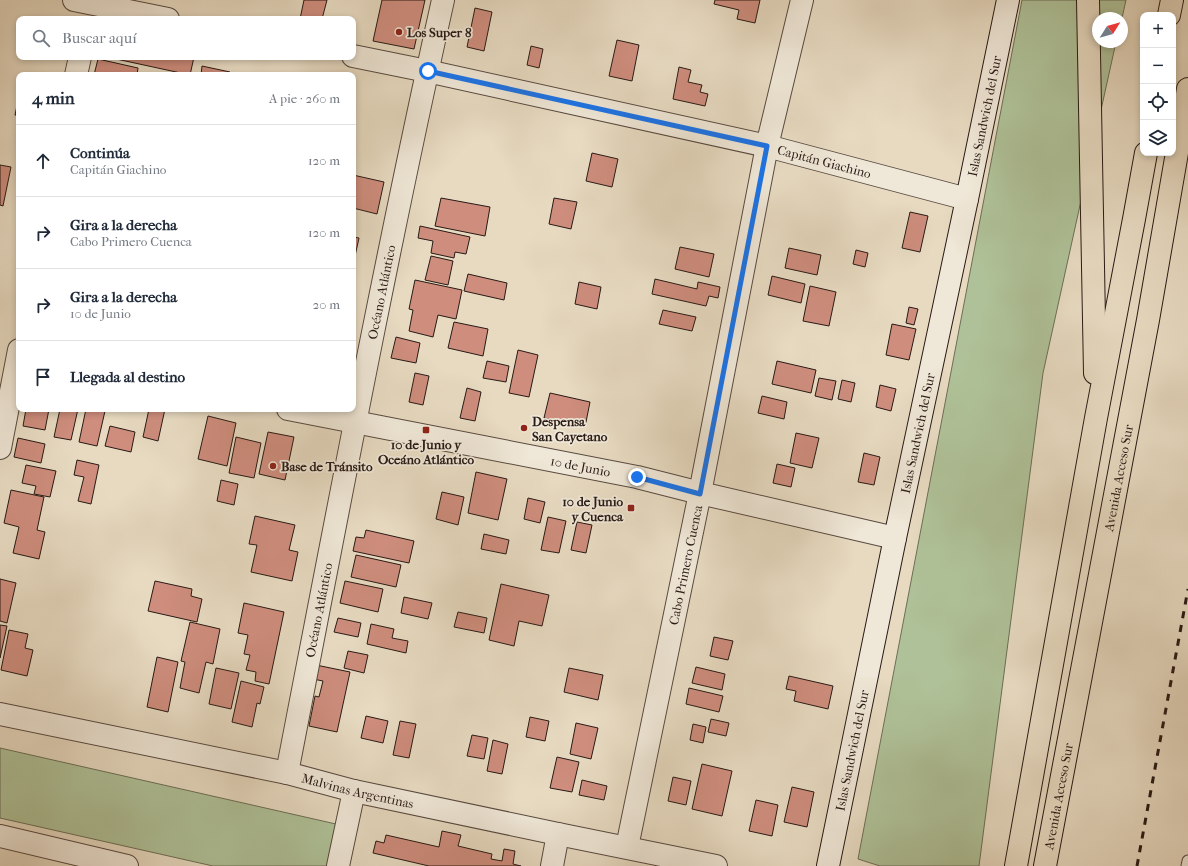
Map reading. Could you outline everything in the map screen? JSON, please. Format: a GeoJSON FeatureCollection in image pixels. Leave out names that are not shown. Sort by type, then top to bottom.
{"type":"FeatureCollection","features":[{"type":"Feature","properties":{"kind":"highway"},"geometry":{"type":"LineString","coordinates":[[1088,0],[1096,418]]}},
{"type":"Feature","properties":{"kind":"highway"},"geometry":{"type":"LineString","coordinates":[[1170,12],[1172,0]]}},
{"type":"Feature","properties":{"kind":"highway","name":"Avenida Acceso Sur"},"geometry":{"type":"LineString","coordinates":[[1045,866],[1148,320],[1188,89]]}},
{"type":"Feature","properties":{"kind":"highway"},"geometry":{"type":"LineString","coordinates":[[1016,866],[1096,418],[1145,156]]}},
{"type":"Feature","properties":{"kind":"street","name":"Océano Atlántico"},"geometry":{"type":"LineString","coordinates":[[287,773],[355,422],[443,0]]}},
{"type":"Feature","properties":{"kind":"street","name":"Cabo Primero Cuenca"},"geometry":{"type":"LineString","coordinates":[[627,847],[700,494],[767,146],[802,0]]}},
{"type":"Feature","properties":{"kind":"street","name":"Islas Sandwich del Sur"},"geometry":{"type":"LineString","coordinates":[[828,866],[895,538],[968,199],[1008,0]]}},
{"type":"Feature","properties":{"kind":"street"},"geometry":{"type":"LineString","coordinates":[[86,6],[149,16]]}},
{"type":"Feature","properties":{"kind":"street","name":"Capitán Giachino"},"geometry":{"type":"LineString","coordinates":[[356,57],[428,71],[767,146],[968,199]]}},
{"type":"Feature","properties":{"kind":"street"},"geometry":{"type":"LineString","coordinates":[[77,72],[79,60]]}},
{"type":"Feature","properties":{"kind":"street"},"geometry":{"type":"LineString","coordinates":[[0,448],[14,356]]}},
{"type":"Feature","properties":{"kind":"street","name":"10 de Junio"},"geometry":{"type":"LineString","coordinates":[[303,412],[637,477],[700,494],[895,538]]}},
{"type":"Feature","properties":{"kind":"street","name":"Malvinas Argentinas"},"geometry":{"type":"LineString","coordinates":[[0,714],[287,773],[354,791],[716,866]]}},
{"type":"Feature","properties":{"kind":"street"},"geometry":{"type":"LineString","coordinates":[[338,866],[354,791]]}},
{"type":"Feature","properties":{"kind":"street"},"geometry":{"type":"LineString","coordinates":[[552,866],[558,834]]}},
{"type":"Feature","properties":{"kind":"street"},"geometry":{"type":"LineString","coordinates":[[0,836],[126,866]]}},
{"type":"Feature","properties":{"kind":"lane"},"geometry":{"type":"LineString","coordinates":[[1187,866],[1188,861]]}},
{"type":"Feature","properties":{"kind":"green space"},"geometry":{"type":"Polygon","coordinates":[[[1022,0],[1126,0],[1123,12],[1092,12],[1092,48],[1115,48],[1043,373],[979,866],[880,866],[858,859],[1022,0]]]}},
{"type":"Feature","properties":{"kind":"green space"},"geometry":{"type":"Polygon","coordinates":[[[0,748],[336,824],[327,866],[213,866],[0,818],[0,748]]]}},
{"type":"Feature","properties":{"kind":"building"},"geometry":{"type":"Polygon","coordinates":[[[304,0],[327,0],[323,16],[301,16],[304,0]]]}},
{"type":"Feature","properties":{"kind":"building"},"geometry":{"type":"Polygon","coordinates":[[[382,0],[425,0],[414,49],[373,41],[382,0]]]}},
{"type":"Feature","properties":{"kind":"building"},"geometry":{"type":"Polygon","coordinates":[[[715,0],[760,0],[755,23],[737,19],[739,10],[714,4],[715,0]]]}},
{"type":"Feature","properties":{"kind":"building"},"geometry":{"type":"Polygon","coordinates":[[[475,8],[492,12],[484,51],[467,47],[475,8]]]}},
{"type":"Feature","properties":{"kind":"building"},"geometry":{"type":"Polygon","coordinates":[[[617,40],[639,45],[632,81],[609,76],[617,40]]]}},
{"type":"Feature","properties":{"kind":"building"},"geometry":{"type":"Polygon","coordinates":[[[531,46],[543,49],[539,68],[527,65],[531,46]]]}},
{"type":"Feature","properties":{"kind":"building"},"geometry":{"type":"Polygon","coordinates":[[[98,60],[138,68],[137,72],[95,72],[98,60]]]}},
{"type":"Feature","properties":{"kind":"building"},"geometry":{"type":"Polygon","coordinates":[[[121,60],[193,60],[191,72],[176,72],[121,60]]]}},
{"type":"Feature","properties":{"kind":"building"},"geometry":{"type":"Polygon","coordinates":[[[202,66],[230,72],[201,72],[202,66]]]}},
{"type":"Feature","properties":{"kind":"building"},"geometry":{"type":"Polygon","coordinates":[[[679,67],[691,70],[688,82],[702,85],[700,92],[708,94],[705,106],[673,99],[679,67]]]}},
{"type":"Feature","properties":{"kind":"building"},"geometry":{"type":"Polygon","coordinates":[[[592,153],[618,159],[612,187],[586,181],[592,153]]]}},
{"type":"Feature","properties":{"kind":"building"},"geometry":{"type":"Polygon","coordinates":[[[0,165],[11,167],[3,206],[0,205],[0,165]]]}},
{"type":"Feature","properties":{"kind":"building"},"geometry":{"type":"Polygon","coordinates":[[[356,176],[384,182],[377,214],[356,209],[356,176]]]}},
{"type":"Feature","properties":{"kind":"building"},"geometry":{"type":"Polygon","coordinates":[[[441,198],[490,207],[485,236],[435,226],[441,198]]]}},
{"type":"Feature","properties":{"kind":"building"},"geometry":{"type":"Polygon","coordinates":[[[554,198],[577,202],[571,229],[549,224],[554,198]]]}},
{"type":"Feature","properties":{"kind":"building"},"geometry":{"type":"Polygon","coordinates":[[[910,212],[928,216],[920,252],[902,248],[910,212]]]}},
{"type":"Feature","properties":{"kind":"building"},"geometry":{"type":"Polygon","coordinates":[[[420,226],[470,237],[466,254],[455,252],[454,258],[431,253],[433,241],[418,238],[420,226]]]}},
{"type":"Feature","properties":{"kind":"building"},"geometry":{"type":"Polygon","coordinates":[[[356,238],[359,238],[356,252],[356,238]]]}},
{"type":"Feature","properties":{"kind":"building"},"geometry":{"type":"Polygon","coordinates":[[[680,247],[714,254],[709,277],[675,269],[680,247]]]}},
{"type":"Feature","properties":{"kind":"building"},"geometry":{"type":"Polygon","coordinates":[[[789,248],[821,255],[817,275],[785,268],[789,248]]]}},
{"type":"Feature","properties":{"kind":"building"},"geometry":{"type":"Polygon","coordinates":[[[856,250],[868,253],[865,267],[853,264],[856,250]]]}},
{"type":"Feature","properties":{"kind":"building"},"geometry":{"type":"Polygon","coordinates":[[[431,256],[453,261],[448,285],[425,280],[431,256]]]}},
{"type":"Feature","properties":{"kind":"building"},"geometry":{"type":"Polygon","coordinates":[[[468,274],[507,283],[504,300],[464,291],[468,274]]]}},
{"type":"Feature","properties":{"kind":"building"},"geometry":{"type":"Polygon","coordinates":[[[772,276],[805,284],[801,303],[768,295],[772,276]]]}},
{"type":"Feature","properties":{"kind":"building"},"geometry":{"type":"Polygon","coordinates":[[[655,279],[697,289],[698,282],[720,287],[718,298],[709,296],[706,306],[652,294],[655,279]]]}},
{"type":"Feature","properties":{"kind":"building"},"geometry":{"type":"Polygon","coordinates":[[[415,280],[462,290],[456,319],[438,315],[433,337],[409,331],[413,310],[409,309],[415,280]]]}},
{"type":"Feature","properties":{"kind":"building"},"geometry":{"type":"Polygon","coordinates":[[[579,282],[601,287],[597,309],[575,304],[579,282]]]}},
{"type":"Feature","properties":{"kind":"building"},"geometry":{"type":"Polygon","coordinates":[[[810,286],[836,292],[829,326],[803,321],[810,286]]]}},
{"type":"Feature","properties":{"kind":"building"},"geometry":{"type":"Polygon","coordinates":[[[909,307],[918,309],[914,325],[906,323],[909,307]]]}},
{"type":"Feature","properties":{"kind":"building"},"geometry":{"type":"Polygon","coordinates":[[[663,310],[696,317],[692,331],[659,324],[663,310]]]}},
{"type":"Feature","properties":{"kind":"building"},"geometry":{"type":"Polygon","coordinates":[[[454,322],[488,329],[483,356],[448,348],[454,322]]]}},
{"type":"Feature","properties":{"kind":"building"},"geometry":{"type":"Polygon","coordinates":[[[892,324],[916,329],[909,360],[886,355],[892,324]]]}},
{"type":"Feature","properties":{"kind":"building"},"geometry":{"type":"Polygon","coordinates":[[[396,337],[420,343],[416,363],[391,358],[396,337]]]}},
{"type":"Feature","properties":{"kind":"building"},"geometry":{"type":"Polygon","coordinates":[[[518,350],[538,355],[529,397],[509,393],[518,350]]]}},
{"type":"Feature","properties":{"kind":"building"},"geometry":{"type":"Polygon","coordinates":[[[487,361],[509,366],[506,382],[483,378],[487,361]]]}},
{"type":"Feature","properties":{"kind":"building"},"geometry":{"type":"Polygon","coordinates":[[[777,361],[816,370],[811,393],[772,384],[777,361]]]}},
{"type":"Feature","properties":{"kind":"building"},"geometry":{"type":"Polygon","coordinates":[[[415,373],[429,376],[423,405],[409,402],[415,373]]]}},
{"type":"Feature","properties":{"kind":"building"},"geometry":{"type":"Polygon","coordinates":[[[819,378],[836,381],[832,400],[815,396],[819,378]]]}},
{"type":"Feature","properties":{"kind":"building"},"geometry":{"type":"Polygon","coordinates":[[[842,380],[855,383],[851,402],[838,399],[842,380]]]}},
{"type":"Feature","properties":{"kind":"building"},"geometry":{"type":"Polygon","coordinates":[[[880,385],[896,389],[891,411],[876,407],[880,385]]]}},
{"type":"Feature","properties":{"kind":"building"},"geometry":{"type":"Polygon","coordinates":[[[467,388],[481,392],[475,421],[460,418],[467,388]]]}},
{"type":"Feature","properties":{"kind":"building"},"geometry":{"type":"Polygon","coordinates":[[[550,393],[590,402],[585,427],[544,418],[550,393]]]}},
{"type":"Feature","properties":{"kind":"building"},"geometry":{"type":"Polygon","coordinates":[[[762,396],[787,402],[784,419],[758,413],[762,396]]]}},
{"type":"Feature","properties":{"kind":"building"},"geometry":{"type":"Polygon","coordinates":[[[25,412],[48,412],[45,430],[23,426],[25,412]]]}},
{"type":"Feature","properties":{"kind":"building"},"geometry":{"type":"Polygon","coordinates":[[[59,412],[77,412],[71,440],[54,437],[59,412]]]}},
{"type":"Feature","properties":{"kind":"building"},"geometry":{"type":"Polygon","coordinates":[[[85,412],[105,412],[97,446],[79,442],[85,412]]]}},
{"type":"Feature","properties":{"kind":"building"},"geometry":{"type":"Polygon","coordinates":[[[148,412],[164,412],[158,441],[143,437],[148,412]]]}},
{"type":"Feature","properties":{"kind":"building"},"geometry":{"type":"Polygon","coordinates":[[[208,416],[236,423],[227,466],[198,459],[208,416]]]}},
{"type":"Feature","properties":{"kind":"building"},"geometry":{"type":"Polygon","coordinates":[[[110,426],[135,432],[131,452],[105,446],[110,426]]]}},
{"type":"Feature","properties":{"kind":"building"},"geometry":{"type":"Polygon","coordinates":[[[268,432],[294,437],[285,480],[259,474],[268,432]]]}},
{"type":"Feature","properties":{"kind":"building"},"geometry":{"type":"Polygon","coordinates":[[[796,433],[819,438],[812,468],[790,463],[796,433]]]}},
{"type":"Feature","properties":{"kind":"building"},"geometry":{"type":"Polygon","coordinates":[[[236,437],[261,443],[254,478],[229,473],[236,437]]]}},
{"type":"Feature","properties":{"kind":"building"},"geometry":{"type":"Polygon","coordinates":[[[18,438],[45,444],[41,463],[14,457],[18,438]]]}},
{"type":"Feature","properties":{"kind":"building"},"geometry":{"type":"Polygon","coordinates":[[[864,453],[880,457],[874,485],[858,482],[864,453]]]}},
{"type":"Feature","properties":{"kind":"building"},"geometry":{"type":"Polygon","coordinates":[[[77,460],[99,465],[91,504],[78,501],[84,477],[74,475],[77,460]]]}},
{"type":"Feature","properties":{"kind":"building"},"geometry":{"type":"Polygon","coordinates":[[[777,464],[795,468],[791,487],[773,483],[777,464]]]}},
{"type":"Feature","properties":{"kind":"building"},"geometry":{"type":"Polygon","coordinates":[[[26,465],[56,471],[50,497],[34,494],[36,486],[22,483],[26,465]]]}},
{"type":"Feature","properties":{"kind":"building"},"geometry":{"type":"Polygon","coordinates":[[[476,472],[507,479],[498,520],[468,513],[476,472]]]}},
{"type":"Feature","properties":{"kind":"building"},"geometry":{"type":"Polygon","coordinates":[[[221,480],[238,484],[234,505],[217,501],[221,480]]]}},
{"type":"Feature","properties":{"kind":"building"},"geometry":{"type":"Polygon","coordinates":[[[11,490],[44,497],[37,530],[45,532],[39,559],[13,553],[19,527],[4,523],[11,490]]]}},
{"type":"Feature","properties":{"kind":"building"},"geometry":{"type":"Polygon","coordinates":[[[442,492],[464,497],[458,525],[436,519],[442,492]]]}},
{"type":"Feature","properties":{"kind":"building"},"geometry":{"type":"Polygon","coordinates":[[[528,498],[545,502],[540,523],[524,519],[528,498]]]}},
{"type":"Feature","properties":{"kind":"building"},"geometry":{"type":"Polygon","coordinates":[[[255,516],[295,525],[289,550],[298,552],[292,581],[251,572],[257,545],[249,544],[255,516]]]}},
{"type":"Feature","properties":{"kind":"building"},"geometry":{"type":"Polygon","coordinates":[[[548,517],[566,521],[559,553],[541,550],[548,517]]]}},
{"type":"Feature","properties":{"kind":"building"},"geometry":{"type":"Polygon","coordinates":[[[577,522],[592,525],[586,553],[571,550],[577,522]]]}},
{"type":"Feature","properties":{"kind":"building"},"geometry":{"type":"Polygon","coordinates":[[[366,530],[414,541],[409,563],[353,551],[356,537],[364,538],[366,530]]]}},
{"type":"Feature","properties":{"kind":"building"},"geometry":{"type":"Polygon","coordinates":[[[484,534],[509,540],[506,554],[481,549],[484,534]]]}},
{"type":"Feature","properties":{"kind":"building"},"geometry":{"type":"Polygon","coordinates":[[[356,555],[401,565],[396,587],[351,577],[356,555]]]}},
{"type":"Feature","properties":{"kind":"building"},"geometry":{"type":"Polygon","coordinates":[[[0,579],[16,583],[7,623],[0,621],[0,579]]]}},
{"type":"Feature","properties":{"kind":"building"},"geometry":{"type":"Polygon","coordinates":[[[155,581],[192,589],[191,596],[202,599],[197,622],[148,611],[155,581]]]}},
{"type":"Feature","properties":{"kind":"building"},"geometry":{"type":"Polygon","coordinates":[[[345,581],[383,589],[378,612],[340,603],[345,581]]]}},
{"type":"Feature","properties":{"kind":"building"},"geometry":{"type":"Polygon","coordinates":[[[501,584],[549,595],[542,626],[519,621],[514,646],[489,640],[501,584]]]}},
{"type":"Feature","properties":{"kind":"building"},"geometry":{"type":"Polygon","coordinates":[[[404,597],[432,603],[428,619],[401,613],[404,597]]]}},
{"type":"Feature","properties":{"kind":"building"},"geometry":{"type":"Polygon","coordinates":[[[244,603],[284,612],[269,684],[255,681],[256,672],[246,670],[250,655],[244,654],[248,635],[238,633],[244,603]]]}},
{"type":"Feature","properties":{"kind":"building"},"geometry":{"type":"Polygon","coordinates":[[[458,612],[487,618],[484,633],[454,627],[458,612]]]}},
{"type":"Feature","properties":{"kind":"building"},"geometry":{"type":"Polygon","coordinates":[[[338,618],[361,623],[358,637],[334,632],[338,618]]]}},
{"type":"Feature","properties":{"kind":"building"},"geometry":{"type":"Polygon","coordinates":[[[190,622],[220,629],[213,664],[206,662],[199,693],[180,688],[185,662],[181,661],[190,622]]]}},
{"type":"Feature","properties":{"kind":"building"},"geometry":{"type":"Polygon","coordinates":[[[371,624],[394,629],[392,638],[408,641],[406,653],[367,644],[371,624]]]}},
{"type":"Feature","properties":{"kind":"building"},"geometry":{"type":"Polygon","coordinates":[[[0,625],[7,626],[0,658],[0,625]]]}},
{"type":"Feature","properties":{"kind":"building"},"geometry":{"type":"Polygon","coordinates":[[[9,630],[28,634],[25,648],[33,650],[27,676],[1,670],[9,630]]]}},
{"type":"Feature","properties":{"kind":"building"},"geometry":{"type":"Polygon","coordinates":[[[714,637],[733,641],[728,660],[710,656],[714,637]]]}},
{"type":"Feature","properties":{"kind":"building"},"geometry":{"type":"Polygon","coordinates":[[[348,651],[368,655],[364,673],[344,668],[348,651]]]}},
{"type":"Feature","properties":{"kind":"building"},"geometry":{"type":"Polygon","coordinates":[[[157,657],[178,662],[168,712],[147,707],[157,657]]]}},
{"type":"Feature","properties":{"kind":"building"},"geometry":{"type":"Polygon","coordinates":[[[316,665],[350,672],[337,732],[309,726],[315,696],[319,697],[323,681],[313,679],[316,665]]]}},
{"type":"Feature","properties":{"kind":"building"},"geometry":{"type":"Polygon","coordinates":[[[696,667],[725,674],[722,690],[692,683],[696,667]]]}},
{"type":"Feature","properties":{"kind":"building"},"geometry":{"type":"Polygon","coordinates":[[[216,668],[239,673],[231,709],[209,704],[216,668]]]}},
{"type":"Feature","properties":{"kind":"building"},"geometry":{"type":"Polygon","coordinates":[[[569,668],[603,675],[598,700],[564,692],[569,668]]]}},
{"type":"Feature","properties":{"kind":"building"},"geometry":{"type":"Polygon","coordinates":[[[789,676],[833,686],[828,709],[794,701],[796,691],[786,689],[789,676]]]}},
{"type":"Feature","properties":{"kind":"building"},"geometry":{"type":"Polygon","coordinates":[[[241,681],[264,687],[260,704],[257,703],[252,727],[232,722],[241,681]]]}},
{"type":"Feature","properties":{"kind":"building"},"geometry":{"type":"Polygon","coordinates":[[[689,688],[723,696],[719,712],[686,704],[689,688]]]}},
{"type":"Feature","properties":{"kind":"building"},"geometry":{"type":"Polygon","coordinates":[[[366,716],[388,721],[383,743],[361,738],[366,716]]]}},
{"type":"Feature","properties":{"kind":"building"},"geometry":{"type":"Polygon","coordinates":[[[530,717],[549,721],[545,741],[526,737],[530,717]]]}},
{"type":"Feature","properties":{"kind":"building"},"geometry":{"type":"Polygon","coordinates":[[[711,719],[729,723],[726,736],[708,732],[711,719]]]}},
{"type":"Feature","properties":{"kind":"building"},"geometry":{"type":"Polygon","coordinates":[[[400,721],[416,724],[409,758],[393,755],[400,721]]]}},
{"type":"Feature","properties":{"kind":"building"},"geometry":{"type":"Polygon","coordinates":[[[576,723],[598,728],[591,759],[570,754],[576,723]]]}},
{"type":"Feature","properties":{"kind":"building"},"geometry":{"type":"Polygon","coordinates":[[[693,724],[706,727],[703,743],[690,740],[693,724]]]}},
{"type":"Feature","properties":{"kind":"building"},"geometry":{"type":"Polygon","coordinates":[[[472,735],[488,738],[484,759],[467,756],[472,735]]]}},
{"type":"Feature","properties":{"kind":"building"},"geometry":{"type":"Polygon","coordinates":[[[493,740],[508,744],[502,774],[487,771],[493,740]]]}},
{"type":"Feature","properties":{"kind":"building"},"geometry":{"type":"Polygon","coordinates":[[[557,757],[579,762],[572,792],[550,788],[557,757]]]}},
{"type":"Feature","properties":{"kind":"building"},"geometry":{"type":"Polygon","coordinates":[[[702,764],[732,771],[722,816],[692,809],[702,764]]]}},
{"type":"Feature","properties":{"kind":"building"},"geometry":{"type":"Polygon","coordinates":[[[673,777],[691,781],[686,805],[668,801],[673,777]]]}},
{"type":"Feature","properties":{"kind":"building"},"geometry":{"type":"Polygon","coordinates":[[[582,780],[607,786],[604,800],[579,795],[582,780]]]}},
{"type":"Feature","properties":{"kind":"building"},"geometry":{"type":"Polygon","coordinates":[[[792,787],[814,792],[807,827],[784,822],[792,787]]]}},
{"type":"Feature","properties":{"kind":"building"},"geometry":{"type":"Polygon","coordinates":[[[756,800],[778,805],[772,836],[749,831],[756,800]]]}},
{"type":"Feature","properties":{"kind":"building"},"geometry":{"type":"Polygon","coordinates":[[[442,831],[461,835],[458,846],[492,854],[491,859],[502,861],[504,849],[515,851],[513,864],[521,866],[429,866],[373,853],[376,841],[384,843],[386,835],[439,847],[442,831]]]}},
{"type":"Feature","properties":{"kind":"railway"},"geometry":{"type":"LineString","coordinates":[[1137,866],[1188,589]]}},
{"type":"Feature","properties":{"kind":"place","name":"Los Super 8"},"geometry":{"type":"Point","coordinates":[399,32]}},
{"type":"Feature","properties":{"kind":"place","name":"Despensa San Cayetano"},"geometry":{"type":"Point","coordinates":[524,428]}},
{"type":"Feature","properties":{"kind":"place","name":"10 de Junio y Oceáno Atlántico"},"geometry":{"type":"Point","coordinates":[426,430]}},
{"type":"Feature","properties":{"kind":"place","name":"Base de Tránsito"},"geometry":{"type":"Point","coordinates":[273,466]}},
{"type":"Feature","properties":{"kind":"place","name":"10 de Junio y Cuenca"},"geometry":{"type":"Point","coordinates":[631,508]}},
{"type":"Feature","properties":{"kind":"route"},"geometry":{"type":"LineString","coordinates":[[428,71],[767,146],[700,494],[637,477]]}}]}
